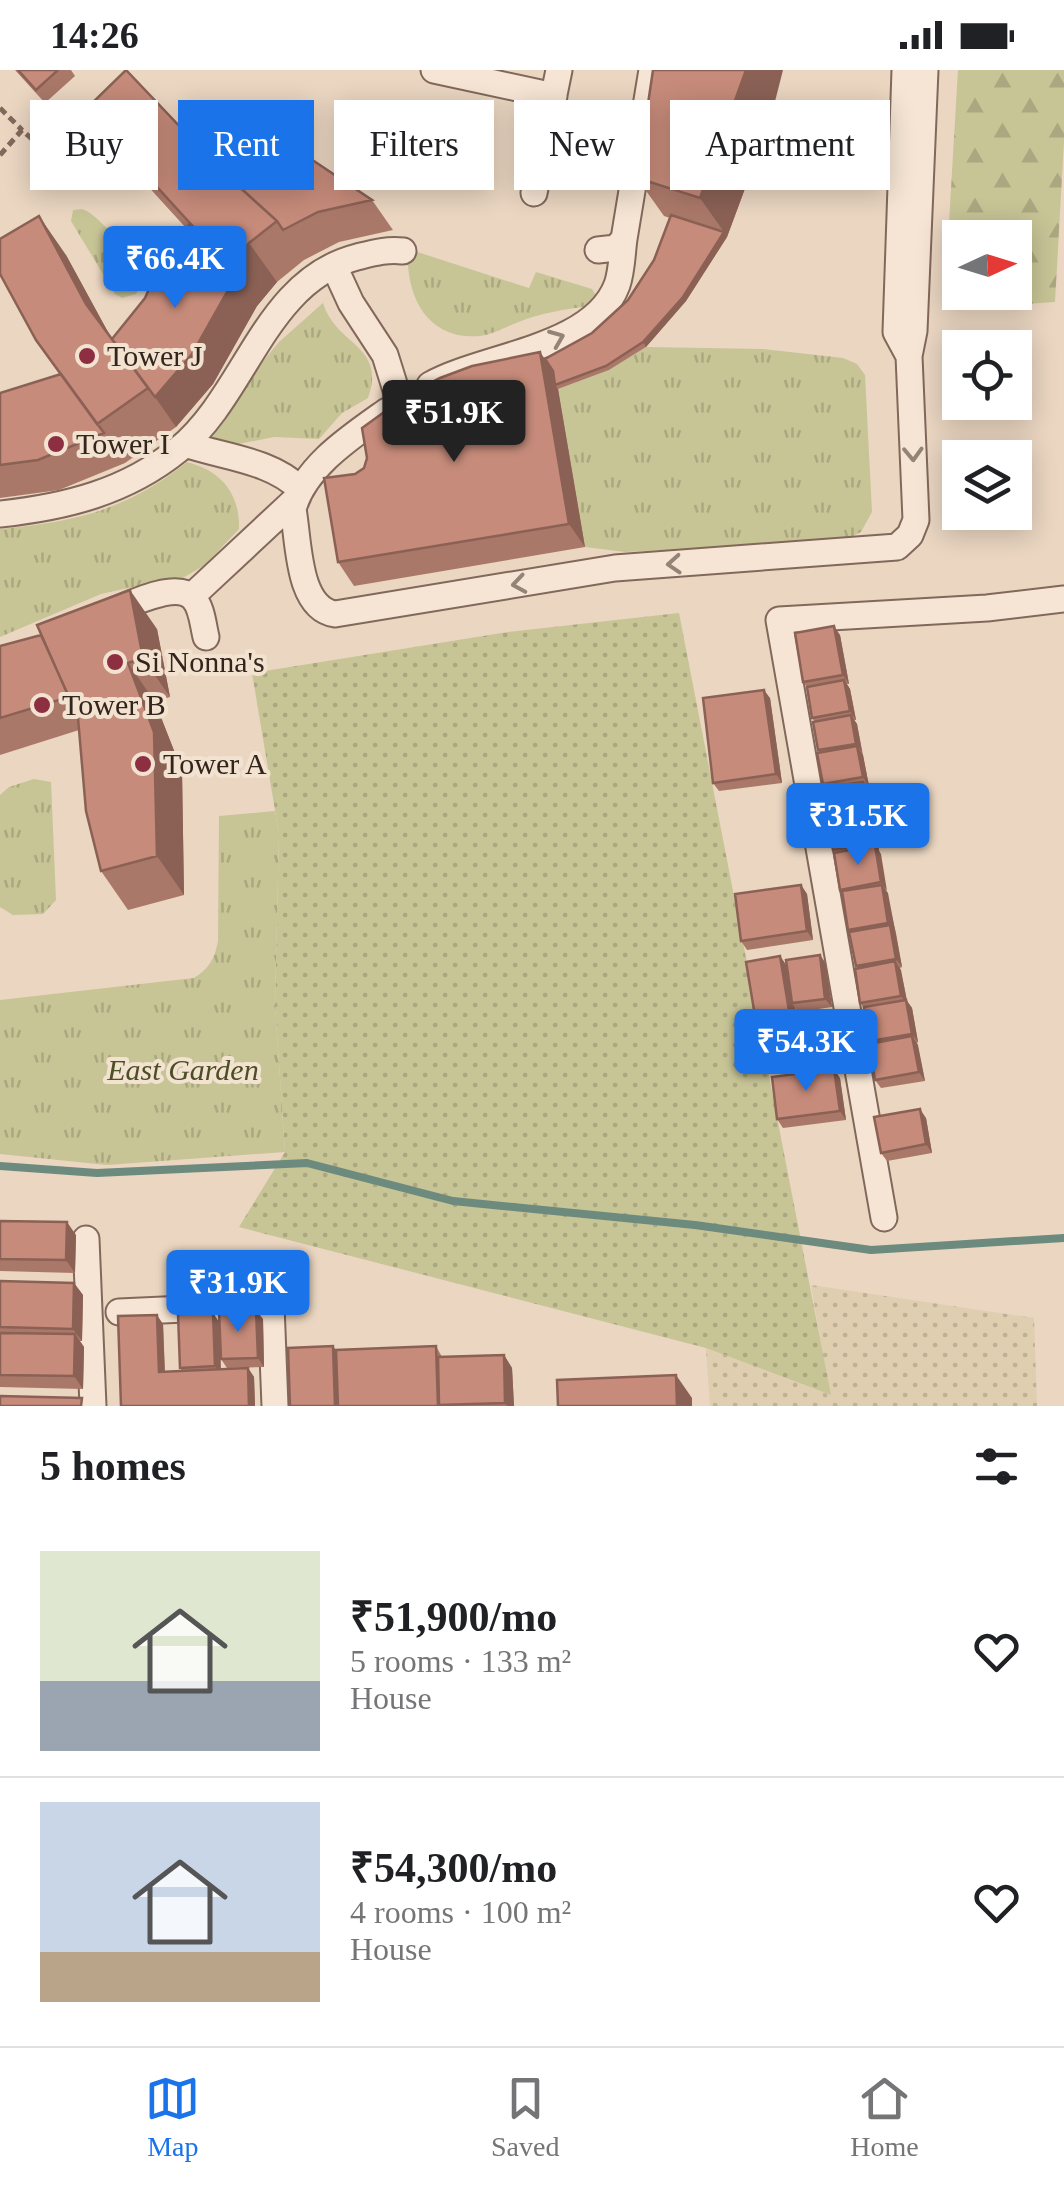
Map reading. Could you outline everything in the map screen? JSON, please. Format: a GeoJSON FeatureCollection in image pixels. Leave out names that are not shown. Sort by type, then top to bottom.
{"type":"FeatureCollection","features":[{"type":"Feature","properties":{"kind":"street"},"geometry":{"type":"LineString","coordinates":[[434,70],[554,96]]}},
{"type":"Feature","properties":{"kind":"street"},"geometry":{"type":"LineString","coordinates":[[534,193],[560,70]]}},
{"type":"Feature","properties":{"kind":"street"},"geometry":{"type":"LineString","coordinates":[[192,596],[298,494],[331,455],[400,402],[463,369],[566,336],[606,302],[617,285],[652,70]]}},
{"type":"Feature","properties":{"kind":"street"},"geometry":{"type":"LineString","coordinates":[[905,70],[896,332],[910,356]]}},
{"type":"Feature","properties":{"kind":"street"},"geometry":{"type":"LineString","coordinates":[[298,494],[293,509],[307,591],[318,608],[336,614],[615,568],[887,550],[905,541],[916,520],[910,356],[925,70]]}},
{"type":"Feature","properties":{"kind":"street"},"geometry":{"type":"LineString","coordinates":[[598,250],[616,248],[624,239]]}},
{"type":"Feature","properties":{"kind":"street"},"geometry":{"type":"LineString","coordinates":[[0,514],[53,508],[109,492],[146,474],[212,418],[280,308],[307,282],[334,266],[376,252],[403,252]]}},
{"type":"Feature","properties":{"kind":"street"},"geometry":{"type":"LineString","coordinates":[[334,266],[351,303],[385,355],[400,402]]}},
{"type":"Feature","properties":{"kind":"street"},"geometry":{"type":"LineString","coordinates":[[185,444],[278,472],[298,494]]}},
{"type":"Feature","properties":{"kind":"street"},"geometry":{"type":"LineString","coordinates":[[88,621],[138,600],[176,590],[197,602],[206,637]]}},
{"type":"Feature","properties":{"kind":"street"},"geometry":{"type":"LineString","coordinates":[[884,1218],[779,620],[1064,600]]}},
{"type":"Feature","properties":{"kind":"street"},"geometry":{"type":"LineString","coordinates":[[86,1239],[79,1287],[87,1402]]}},
{"type":"Feature","properties":{"kind":"street"},"geometry":{"type":"LineString","coordinates":[[119,1312],[271,1306],[275,1406]]}},
{"type":"Feature","properties":{"kind":"path"},"geometry":{"type":"LineString","coordinates":[[0,108],[30,137]]}},
{"type":"Feature","properties":{"kind":"path"},"geometry":{"type":"LineString","coordinates":[[0,155],[22,130]]}},
{"type":"Feature","properties":{"kind":"shaded area"},"geometry":{"type":"Polygon","coordinates":[[[811,1285],[1034,1318],[1037,1406],[710,1406],[706,1348],[830,1395],[811,1285]]]}},
{"type":"Feature","properties":{"kind":"green space"},"geometry":{"type":"Polygon","coordinates":[[[958,70],[1064,70],[1055,302],[1032,304],[1032,220],[949,220],[958,70]]]}},
{"type":"Feature","properties":{"kind":"green space"},"geometry":{"type":"Polygon","coordinates":[[[82,209],[109,230],[134,264],[142,283],[136,294],[122,298],[115,294],[71,221],[73,210],[82,209]]]}},
{"type":"Feature","properties":{"kind":"green space"},"geometry":{"type":"Polygon","coordinates":[[[408,249],[529,288],[536,272],[592,289],[597,297],[591,306],[534,317],[485,335],[462,336],[433,323],[423,312],[411,283],[408,249]]]}},
{"type":"Feature","properties":{"kind":"green space"},"geometry":{"type":"Polygon","coordinates":[[[323,303],[338,329],[366,356],[372,380],[368,398],[342,413],[319,439],[274,437],[228,446],[212,441],[259,366],[279,342],[323,303]]]}},
{"type":"Feature","properties":{"kind":"green space"},"geometry":{"type":"Polygon","coordinates":[[[646,347],[763,349],[843,358],[857,364],[865,375],[872,512],[861,532],[842,541],[625,552],[585,547],[558,389],[609,370],[646,347]]]}},
{"type":"Feature","properties":{"kind":"green space"},"geometry":{"type":"Polygon","coordinates":[[[187,462],[210,471],[226,485],[238,516],[239,529],[205,565],[174,583],[147,584],[101,594],[0,637],[0,529],[99,511],[143,492],[187,462]]]}},
{"type":"Feature","properties":{"kind":"green space"},"geometry":{"type":"Polygon","coordinates":[[[679,613],[831,1395],[706,1348],[239,1227],[285,1152],[275,1004],[279,834],[252,673],[508,632],[679,613]]]}},
{"type":"Feature","properties":{"kind":"green space"},"geometry":{"type":"Polygon","coordinates":[[[34,779],[51,782],[56,900],[43,914],[13,915],[0,907],[0,795],[9,787],[34,779]]]}},
{"type":"Feature","properties":{"kind":"green space","name":"East Garden"},"geometry":{"type":"Polygon","coordinates":[[[275,811],[279,834],[275,1004],[285,1152],[107,1165],[0,1154],[0,1000],[199,975],[210,963],[218,941],[219,816],[275,811]]]}},
{"type":"Feature","properties":{"kind":"building"},"geometry":{"type":"Polygon","coordinates":[[[18,70],[58,70],[36,90],[18,70]]]}},
{"type":"Feature","properties":{"kind":"building"},"geometry":{"type":"Polygon","coordinates":[[[126,70],[155,100],[95,100],[126,70]]]}},
{"type":"Feature","properties":{"kind":"building"},"geometry":{"type":"Polygon","coordinates":[[[653,70],[746,70],[735,100],[670,100],[670,188],[650,182],[649,100],[653,70]]]}},
{"type":"Feature","properties":{"kind":"building"},"geometry":{"type":"Polygon","coordinates":[[[158,104],[178,125],[178,190],[243,190],[277,221],[249,243],[230,267],[158,188],[158,104]]]}},
{"type":"Feature","properties":{"kind":"building"},"geometry":{"type":"Polygon","coordinates":[[[314,161],[334,175],[334,190],[357,190],[372,200],[318,212],[283,230],[243,190],[314,190],[314,161]]]}},
{"type":"Feature","properties":{"kind":"building"},"geometry":{"type":"Polygon","coordinates":[[[675,190],[703,190],[700,198],[675,190]]]}},
{"type":"Feature","properties":{"kind":"building"},"geometry":{"type":"Polygon","coordinates":[[[671,215],[724,232],[683,297],[643,342],[606,366],[555,385],[553,371],[545,359],[592,333],[628,300],[654,260],[671,215]]]}},
{"type":"Feature","properties":{"kind":"building","name":"Tower J"},"geometry":{"type":"Polygon","coordinates":[[[39,216],[86,304],[148,388],[97,424],[36,340],[0,274],[0,239],[39,216]]]}},
{"type":"Feature","properties":{"kind":"building"},"geometry":{"type":"Polygon","coordinates":[[[189,225],[236,276],[192,354],[155,397],[112,339],[145,298],[162,260],[189,225]]]}},
{"type":"Feature","properties":{"kind":"building"},"geometry":{"type":"Polygon","coordinates":[[[540,352],[569,524],[338,562],[324,478],[355,474],[364,468],[367,458],[362,428],[409,394],[440,378],[472,366],[540,352]]]}},
{"type":"Feature","properties":{"kind":"building"},"geometry":{"type":"Polygon","coordinates":[[[61,374],[104,433],[38,460],[0,465],[0,393],[61,374]]]}},
{"type":"Feature","properties":{"kind":"building"},"geometry":{"type":"Polygon","coordinates":[[[130,590],[143,658],[128,663],[154,732],[157,856],[101,871],[86,811],[78,718],[37,625],[130,590]]]}},
{"type":"Feature","properties":{"kind":"building"},"geometry":{"type":"Polygon","coordinates":[[[834,626],[843,675],[803,682],[795,633],[834,626]]]}},
{"type":"Feature","properties":{"kind":"building"},"geometry":{"type":"Polygon","coordinates":[[[41,635],[69,697],[0,718],[0,646],[41,635]]]}},
{"type":"Feature","properties":{"kind":"building"},"geometry":{"type":"Polygon","coordinates":[[[844,680],[850,711],[812,718],[807,687],[844,680]]]}},
{"type":"Feature","properties":{"kind":"building"},"geometry":{"type":"Polygon","coordinates":[[[764,690],[776,774],[713,783],[703,698],[764,690]]]}},
{"type":"Feature","properties":{"kind":"building"},"geometry":{"type":"Polygon","coordinates":[[[851,715],[856,744],[818,750],[813,722],[851,715]]]}},
{"type":"Feature","properties":{"kind":"building"},"geometry":{"type":"Polygon","coordinates":[[[857,746],[863,777],[823,784],[817,753],[857,746]]]}},
{"type":"Feature","properties":{"kind":"building"},"geometry":{"type":"Polygon","coordinates":[[[863,782],[868,812],[828,819],[822,788],[863,782]]]}},
{"type":"Feature","properties":{"kind":"building"},"geometry":{"type":"Polygon","coordinates":[[[868,814],[873,843],[833,850],[828,821],[868,814]]]}},
{"type":"Feature","properties":{"kind":"building"},"geometry":{"type":"Polygon","coordinates":[[[875,845],[881,882],[840,890],[834,853],[875,845]]]}},
{"type":"Feature","properties":{"kind":"building"},"geometry":{"type":"Polygon","coordinates":[[[801,885],[807,931],[741,941],[735,894],[801,885]]]}},
{"type":"Feature","properties":{"kind":"building"},"geometry":{"type":"Polygon","coordinates":[[[882,885],[888,923],[848,930],[842,891],[882,885]]]}},
{"type":"Feature","properties":{"kind":"building"},"geometry":{"type":"Polygon","coordinates":[[[890,925],[896,959],[856,966],[849,932],[890,925]]]}},
{"type":"Feature","properties":{"kind":"building"},"geometry":{"type":"Polygon","coordinates":[[[820,955],[825,999],[792,1003],[786,960],[820,955]]]}},
{"type":"Feature","properties":{"kind":"building"},"geometry":{"type":"Polygon","coordinates":[[[780,956],[795,1047],[761,1052],[746,962],[780,956]]]}},
{"type":"Feature","properties":{"kind":"building"},"geometry":{"type":"Polygon","coordinates":[[[895,961],[901,996],[860,1003],[855,969],[895,961]]]}},
{"type":"Feature","properties":{"kind":"building"},"geometry":{"type":"Polygon","coordinates":[[[906,1000],[912,1034],[870,1041],[864,1007],[906,1000]]]}},
{"type":"Feature","properties":{"kind":"building"},"geometry":{"type":"Polygon","coordinates":[[[912,1036],[919,1072],[875,1080],[869,1044],[912,1036]]]}},
{"type":"Feature","properties":{"kind":"building"},"geometry":{"type":"Polygon","coordinates":[[[834,1069],[840,1111],[777,1119],[772,1077],[834,1069]]]}},
{"type":"Feature","properties":{"kind":"building"},"geometry":{"type":"Polygon","coordinates":[[[920,1109],[926,1144],[881,1153],[874,1117],[920,1109]]]}},
{"type":"Feature","properties":{"kind":"building"},"geometry":{"type":"Polygon","coordinates":[[[0,1221],[67,1222],[66,1260],[0,1259],[0,1221]]]}},
{"type":"Feature","properties":{"kind":"building"},"geometry":{"type":"Polygon","coordinates":[[[0,1281],[74,1283],[73,1329],[0,1327],[0,1281]]]}},
{"type":"Feature","properties":{"kind":"building"},"geometry":{"type":"Polygon","coordinates":[[[256,1310],[258,1358],[221,1359],[219,1311],[256,1310]]]}},
{"type":"Feature","properties":{"kind":"building"},"geometry":{"type":"Polygon","coordinates":[[[213,1313],[215,1366],[180,1368],[178,1314],[213,1313]]]}},
{"type":"Feature","properties":{"kind":"building"},"geometry":{"type":"Polygon","coordinates":[[[157,1315],[159,1372],[248,1368],[249,1406],[121,1406],[118,1316],[157,1315]]]}},
{"type":"Feature","properties":{"kind":"building"},"geometry":{"type":"Polygon","coordinates":[[[0,1333],[75,1334],[74,1376],[0,1375],[0,1333]]]}},
{"type":"Feature","properties":{"kind":"building"},"geometry":{"type":"Polygon","coordinates":[[[333,1346],[335,1406],[290,1406],[288,1348],[333,1346]]]}},
{"type":"Feature","properties":{"kind":"building"},"geometry":{"type":"Polygon","coordinates":[[[436,1346],[438,1406],[338,1406],[336,1350],[436,1346]]]}},
{"type":"Feature","properties":{"kind":"building"},"geometry":{"type":"Polygon","coordinates":[[[504,1355],[505,1403],[439,1405],[438,1357],[504,1355]]]}},
{"type":"Feature","properties":{"kind":"building"},"geometry":{"type":"Polygon","coordinates":[[[676,1375],[677,1406],[558,1406],[557,1380],[676,1375]]]}},
{"type":"Feature","properties":{"kind":"building"},"geometry":{"type":"Polygon","coordinates":[[[0,1396],[82,1398],[81,1406],[0,1406],[0,1396]]]}},
{"type":"Feature","properties":{"kind":"waterway"},"geometry":{"type":"LineString","coordinates":[[0,1166],[97,1173],[307,1163],[453,1201],[695,1225],[871,1250],[1064,1238]]}},
{"type":"Feature","properties":{"kind":"place","name":"Tower J"},"geometry":{"type":"Point","coordinates":[87,356]}},
{"type":"Feature","properties":{"kind":"place","name":"Tower I"},"geometry":{"type":"Point","coordinates":[56,444]}},
{"type":"Feature","properties":{"kind":"place","name":"Si Nonna's"},"geometry":{"type":"Point","coordinates":[115,662]}},
{"type":"Feature","properties":{"kind":"place","name":"Tower B"},"geometry":{"type":"Point","coordinates":[42,705]}},
{"type":"Feature","properties":{"kind":"place","name":"Tower A"},"geometry":{"type":"Point","coordinates":[143,764]}}]}
